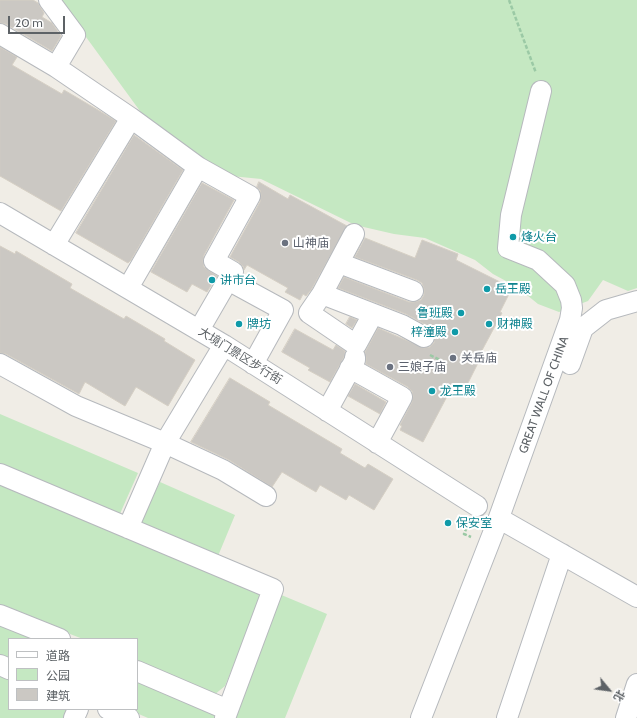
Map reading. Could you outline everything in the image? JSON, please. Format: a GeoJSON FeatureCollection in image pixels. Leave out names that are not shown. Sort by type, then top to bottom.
{"type":"FeatureCollection","features":[{"type":"Feature","properties":{"kind":"street"},"geometry":{"type":"LineString","coordinates":[[49,0],[75,35],[56,67]]}},
{"type":"Feature","properties":{"kind":"street"},"geometry":{"type":"LineString","coordinates":[[0,34],[56,67],[131,118],[198,167],[250,196],[214,261],[233,272],[199,330]]}},
{"type":"Feature","properties":{"kind":"street","name":"GREAT WALL OF CHINA"},"geometry":{"type":"LineString","coordinates":[[421,718],[497,523],[570,320],[572,308],[565,285],[538,260],[508,248],[511,215],[538,85]]}},
{"type":"Feature","properties":{"kind":"street"},"geometry":{"type":"LineString","coordinates":[[54,245],[131,118]]}},
{"type":"Feature","properties":{"kind":"street"},"geometry":{"type":"LineString","coordinates":[[128,288],[198,167]]}},
{"type":"Feature","properties":{"kind":"street","name":"大境门景区步行街"},"geometry":{"type":"LineString","coordinates":[[0,213],[224,344],[476,506]]}},
{"type":"Feature","properties":{"kind":"street"},"geometry":{"type":"LineString","coordinates":[[309,313],[322,294],[354,234]]}},
{"type":"Feature","properties":{"kind":"street"},"geometry":{"type":"LineString","coordinates":[[339,263],[413,291]]}},
{"type":"Feature","properties":{"kind":"street"},"geometry":{"type":"LineString","coordinates":[[228,280],[283,310],[309,313],[356,345]]}},
{"type":"Feature","properties":{"kind":"street"},"geometry":{"type":"LineString","coordinates":[[322,294],[373,314],[393,328],[424,337]]}},
{"type":"Feature","properties":{"kind":"street"},"geometry":{"type":"LineString","coordinates":[[637,301],[606,310],[583,328],[505,522],[637,597]]}},
{"type":"Feature","properties":{"kind":"street"},"geometry":{"type":"LineString","coordinates":[[253,364],[283,310]]}},
{"type":"Feature","properties":{"kind":"street"},"geometry":{"type":"LineString","coordinates":[[327,411],[355,360],[356,345],[373,314]]}},
{"type":"Feature","properties":{"kind":"street"},"geometry":{"type":"LineString","coordinates":[[128,528],[165,444],[224,344]]}},
{"type":"Feature","properties":{"kind":"street"},"geometry":{"type":"LineString","coordinates":[[0,364],[76,406],[223,470],[266,496]]}},
{"type":"Feature","properties":{"kind":"street"},"geometry":{"type":"LineString","coordinates":[[350,368],[402,397],[377,443]]}},
{"type":"Feature","properties":{"kind":"street"},"geometry":{"type":"LineString","coordinates":[[0,474],[273,589],[227,714],[138,671]]}},
{"type":"Feature","properties":{"kind":"street"},"geometry":{"type":"LineString","coordinates":[[507,718],[562,554]]}},
{"type":"Feature","properties":{"kind":"street"},"geometry":{"type":"LineString","coordinates":[[0,615],[58,638]]}},
{"type":"Feature","properties":{"kind":"street"},"geometry":{"type":"LineString","coordinates":[[626,718],[637,684]]}},
{"type":"Feature","properties":{"kind":"street"},"geometry":{"type":"LineString","coordinates":[[110,710],[128,718]]}},
{"type":"Feature","properties":{"kind":"path"},"geometry":{"type":"LineString","coordinates":[[509,0],[536,74],[538,85]]}},
{"type":"Feature","properties":{"kind":"path"},"geometry":{"type":"LineString","coordinates":[[474,538],[464,534],[476,506]]}},
{"type":"Feature","properties":{"kind":"green space"},"geometry":{"type":"Polygon","coordinates":[[[59,0],[637,0],[637,288],[628,291],[603,280],[588,301],[559,312],[538,304],[517,287],[493,274],[475,260],[425,238],[394,234],[355,225],[261,179],[221,175],[148,122],[59,0]]]}},
{"type":"Feature","properties":{"kind":"green space"},"geometry":{"type":"Polygon","coordinates":[[[0,414],[138,473],[119,516],[0,464],[0,414]]]}},
{"type":"Feature","properties":{"kind":"green space"},"geometry":{"type":"Polygon","coordinates":[[[160,482],[235,515],[218,556],[139,523],[160,482]]]}},
{"type":"Feature","properties":{"kind":"green space"},"geometry":{"type":"Polygon","coordinates":[[[0,484],[253,588],[261,598],[225,686],[214,695],[138,660],[138,638],[80,638],[0,607],[0,484]]]}},
{"type":"Feature","properties":{"kind":"green space"},"geometry":{"type":"Polygon","coordinates":[[[279,594],[327,614],[285,718],[232,718],[279,594]]]}},
{"type":"Feature","properties":{"kind":"green space"},"geometry":{"type":"Polygon","coordinates":[[[0,622],[41,638],[8,638],[8,660],[0,656],[0,622]]]}},
{"type":"Feature","properties":{"kind":"green space"},"geometry":{"type":"Polygon","coordinates":[[[0,672],[8,676],[8,710],[71,710],[67,718],[0,718],[0,672]]]}},
{"type":"Feature","properties":{"kind":"green space"},"geometry":{"type":"Polygon","coordinates":[[[138,677],[213,709],[217,718],[148,718],[129,710],[138,710],[138,677]]]}},
{"type":"Feature","properties":{"kind":"building"},"geometry":{"type":"Polygon","coordinates":[[[0,0],[33,0],[38,3],[44,13],[42,17],[52,23],[61,36],[52,51],[6,24],[0,23],[0,0]]]}},
{"type":"Feature","properties":{"kind":"building"},"geometry":{"type":"Polygon","coordinates":[[[0,47],[17,57],[12,65],[62,94],[64,90],[116,121],[61,211],[0,176],[0,47]]]}},
{"type":"Feature","properties":{"kind":"building"},"geometry":{"type":"Polygon","coordinates":[[[134,135],[183,170],[128,263],[76,233],[134,135]]]}},
{"type":"Feature","properties":{"kind":"building","name":"山神庙"},"geometry":{"type":"Polygon","coordinates":[[[259,182],[288,199],[290,195],[347,226],[311,290],[306,296],[303,294],[300,300],[285,292],[288,288],[247,265],[244,270],[243,266],[239,262],[230,257],[260,202],[260,190],[257,187],[259,182]]]}},
{"type":"Feature","properties":{"kind":"building"},"geometry":{"type":"Polygon","coordinates":[[[202,183],[234,200],[204,255],[204,267],[217,276],[207,292],[192,284],[187,292],[151,272],[202,183]]]}},
{"type":"Feature","properties":{"kind":"building"},"geometry":{"type":"Polygon","coordinates":[[[365,238],[415,258],[422,240],[458,254],[456,260],[512,288],[500,312],[502,313],[479,356],[481,357],[463,393],[452,387],[423,442],[400,430],[402,426],[400,425],[412,402],[412,391],[408,387],[366,364],[365,352],[378,328],[424,348],[430,347],[434,343],[434,331],[430,327],[406,314],[338,288],[344,277],[409,302],[421,300],[424,295],[424,289],[422,283],[417,280],[355,257],[365,238]]]}},
{"type":"Feature","properties":{"kind":"building"},"geometry":{"type":"Polygon","coordinates":[[[0,246],[15,254],[16,251],[72,284],[70,288],[124,319],[126,316],[165,339],[164,341],[195,360],[168,406],[136,387],[125,406],[85,382],[79,394],[6,354],[0,353],[0,246]]]}},
{"type":"Feature","properties":{"kind":"building"},"geometry":{"type":"Polygon","coordinates":[[[350,317],[357,320],[352,328],[346,324],[350,317]]]}},
{"type":"Feature","properties":{"kind":"building"},"geometry":{"type":"Polygon","coordinates":[[[295,329],[333,350],[336,345],[345,351],[344,357],[330,382],[308,370],[310,368],[282,352],[295,329]]]}},
{"type":"Feature","properties":{"kind":"building"},"geometry":{"type":"Polygon","coordinates":[[[230,378],[270,402],[268,405],[342,449],[340,453],[365,468],[368,464],[393,479],[374,510],[349,495],[346,500],[320,485],[316,492],[282,472],[272,487],[229,460],[191,442],[230,378]]]}},
{"type":"Feature","properties":{"kind":"building"},"geometry":{"type":"Polygon","coordinates":[[[355,384],[386,402],[380,414],[348,396],[355,384]]]}},
{"type":"Feature","properties":{"kind":"place","name":"烽火台"},"geometry":{"type":"Point","coordinates":[513,237]}},
{"type":"Feature","properties":{"kind":"place","name":"山神庙"},"geometry":{"type":"Point","coordinates":[285,243]}},
{"type":"Feature","properties":{"kind":"place","name":"讲市台"},"geometry":{"type":"Point","coordinates":[212,280]}},
{"type":"Feature","properties":{"kind":"place","name":"岳王殿"},"geometry":{"type":"Point","coordinates":[487,289]}},
{"type":"Feature","properties":{"kind":"place","name":"鲁班殿"},"geometry":{"type":"Point","coordinates":[461,313]}},
{"type":"Feature","properties":{"kind":"place","name":"牌坊"},"geometry":{"type":"Point","coordinates":[239,324]}},
{"type":"Feature","properties":{"kind":"place","name":"财神殿"},"geometry":{"type":"Point","coordinates":[489,324]}},
{"type":"Feature","properties":{"kind":"place","name":"梓潼殿"},"geometry":{"type":"Point","coordinates":[455,332]}},
{"type":"Feature","properties":{"kind":"place","name":"关岳庙"},"geometry":{"type":"Point","coordinates":[453,358]}},
{"type":"Feature","properties":{"kind":"place","name":"三娘子庙"},"geometry":{"type":"Point","coordinates":[390,367]}},
{"type":"Feature","properties":{"kind":"place","name":"龙王殿"},"geometry":{"type":"Point","coordinates":[432,391]}},
{"type":"Feature","properties":{"kind":"place","name":"保安室"},"geometry":{"type":"Point","coordinates":[448,523]}}]}
